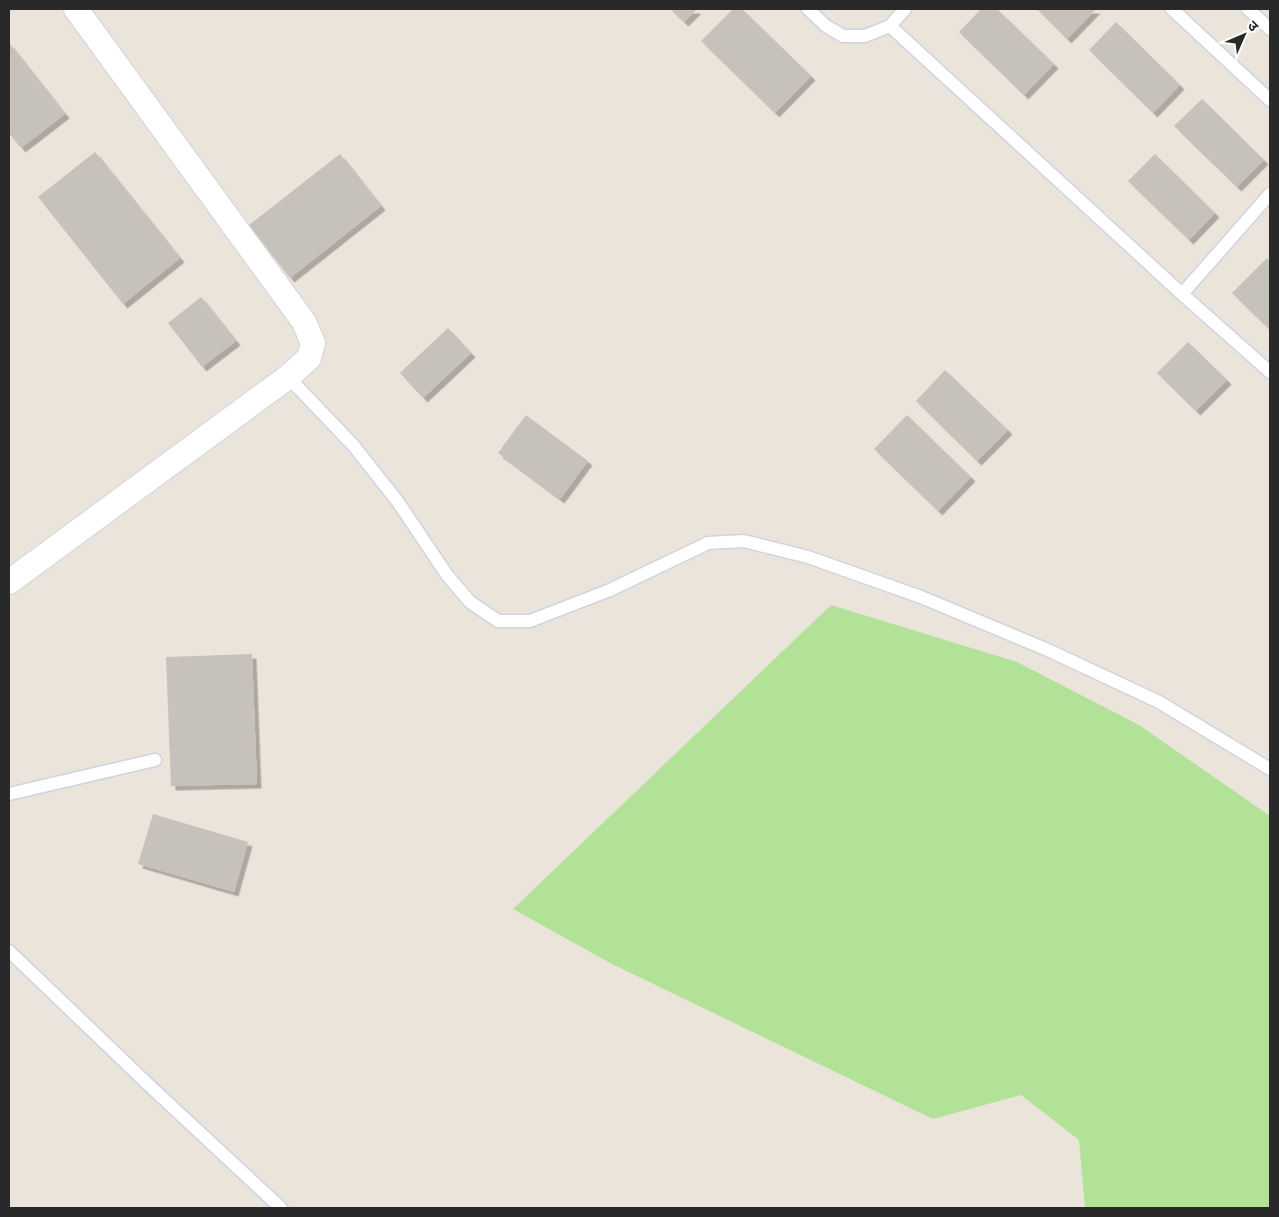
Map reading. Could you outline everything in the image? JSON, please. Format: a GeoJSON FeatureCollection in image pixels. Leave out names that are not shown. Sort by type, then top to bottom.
{"type":"FeatureCollection","features":[{"type":"Feature","properties":{"kind":"street"},"geometry":{"type":"LineString","coordinates":[[9,582],[288,378],[309,358],[313,343],[304,322],[76,9]]}},
{"type":"Feature","properties":{"kind":"lane"},"geometry":{"type":"LineString","coordinates":[[808,9],[826,26],[843,36],[865,36],[890,26],[905,9]]}},
{"type":"Feature","properties":{"kind":"lane"},"geometry":{"type":"LineString","coordinates":[[1172,9],[1270,100]]}},
{"type":"Feature","properties":{"kind":"lane"},"geometry":{"type":"LineString","coordinates":[[1248,9],[1270,29]]}},
{"type":"Feature","properties":{"kind":"lane"},"geometry":{"type":"LineString","coordinates":[[890,26],[1182,294],[1270,372]]}},
{"type":"Feature","properties":{"kind":"lane"},"geometry":{"type":"LineString","coordinates":[[1182,294],[1270,194]]}},
{"type":"Feature","properties":{"kind":"lane"},"geometry":{"type":"LineString","coordinates":[[288,378],[353,445],[398,502],[447,575],[470,602],[498,621],[530,621],[610,590],[708,543],[744,541],[808,557],[912,593],[1048,650],[1159,702],[1270,769]]}},
{"type":"Feature","properties":{"kind":"lane"},"geometry":{"type":"LineString","coordinates":[[9,794],[155,760]]}},
{"type":"Feature","properties":{"kind":"lane"},"geometry":{"type":"LineString","coordinates":[[9,951],[281,1208]]}},
{"type":"Feature","properties":{"kind":"green space"},"geometry":{"type":"Polygon","coordinates":[[[831,605],[1017,662],[1139,725],[1270,816],[1270,1208],[1085,1208],[1079,1140],[1021,1095],[933,1119],[612,964],[513,909],[831,605]]]}},
{"type":"Feature","properties":{"kind":"building"},"geometry":{"type":"Polygon","coordinates":[[[670,9],[697,9],[684,22],[670,9]]]}},
{"type":"Feature","properties":{"kind":"building"},"geometry":{"type":"Polygon","coordinates":[[[733,9],[742,9],[811,76],[775,113],[701,41],[733,9]]]}},
{"type":"Feature","properties":{"kind":"building"},"geometry":{"type":"Polygon","coordinates":[[[981,9],[997,9],[1054,64],[1024,95],[959,32],[981,9]]]}},
{"type":"Feature","properties":{"kind":"building"},"geometry":{"type":"Polygon","coordinates":[[[1037,9],[1096,9],[1067,39],[1037,9]]]}},
{"type":"Feature","properties":{"kind":"building"},"geometry":{"type":"Polygon","coordinates":[[[1116,22],[1180,85],[1153,113],[1089,50],[1116,22]]]}},
{"type":"Feature","properties":{"kind":"building"},"geometry":{"type":"Polygon","coordinates":[[[9,43],[65,114],[21,148],[9,133],[9,43]]]}},
{"type":"Feature","properties":{"kind":"building"},"geometry":{"type":"Polygon","coordinates":[[[1202,99],[1264,160],[1237,187],[1174,126],[1202,99]]]}},
{"type":"Feature","properties":{"kind":"building"},"geometry":{"type":"Polygon","coordinates":[[[95,152],[180,258],[123,304],[38,197],[95,152]]]}},
{"type":"Feature","properties":{"kind":"building"},"geometry":{"type":"Polygon","coordinates":[[[340,154],[381,206],[290,278],[249,225],[340,154]]]}},
{"type":"Feature","properties":{"kind":"building"},"geometry":{"type":"Polygon","coordinates":[[[1155,154],[1215,213],[1189,240],[1128,181],[1155,154]]]}},
{"type":"Feature","properties":{"kind":"building"},"geometry":{"type":"Polygon","coordinates":[[[1267,258],[1270,261],[1270,330],[1232,293],[1267,258]]]}},
{"type":"Feature","properties":{"kind":"building"},"geometry":{"type":"Polygon","coordinates":[[[201,297],[236,341],[202,367],[168,323],[201,297]]]}},
{"type":"Feature","properties":{"kind":"building"},"geometry":{"type":"Polygon","coordinates":[[[448,328],[471,353],[423,398],[400,373],[448,328]]]}},
{"type":"Feature","properties":{"kind":"building"},"geometry":{"type":"Polygon","coordinates":[[[1188,342],[1227,380],[1196,411],[1157,373],[1188,342]]]}},
{"type":"Feature","properties":{"kind":"building"},"geometry":{"type":"Polygon","coordinates":[[[945,370],[1008,430],[977,461],[916,401],[945,370]]]}},
{"type":"Feature","properties":{"kind":"building"},"geometry":{"type":"Polygon","coordinates":[[[526,415],[588,461],[560,499],[498,453],[526,415]]]}},
{"type":"Feature","properties":{"kind":"building"},"geometry":{"type":"Polygon","coordinates":[[[907,415],[971,477],[938,511],[874,449],[907,415]]]}},
{"type":"Feature","properties":{"kind":"building"},"geometry":{"type":"Polygon","coordinates":[[[252,654],[257,784],[171,786],[166,657],[252,654]]]}},
{"type":"Feature","properties":{"kind":"building"},"geometry":{"type":"Polygon","coordinates":[[[153,814],[248,842],[234,892],[138,864],[153,814]]]}}]}
